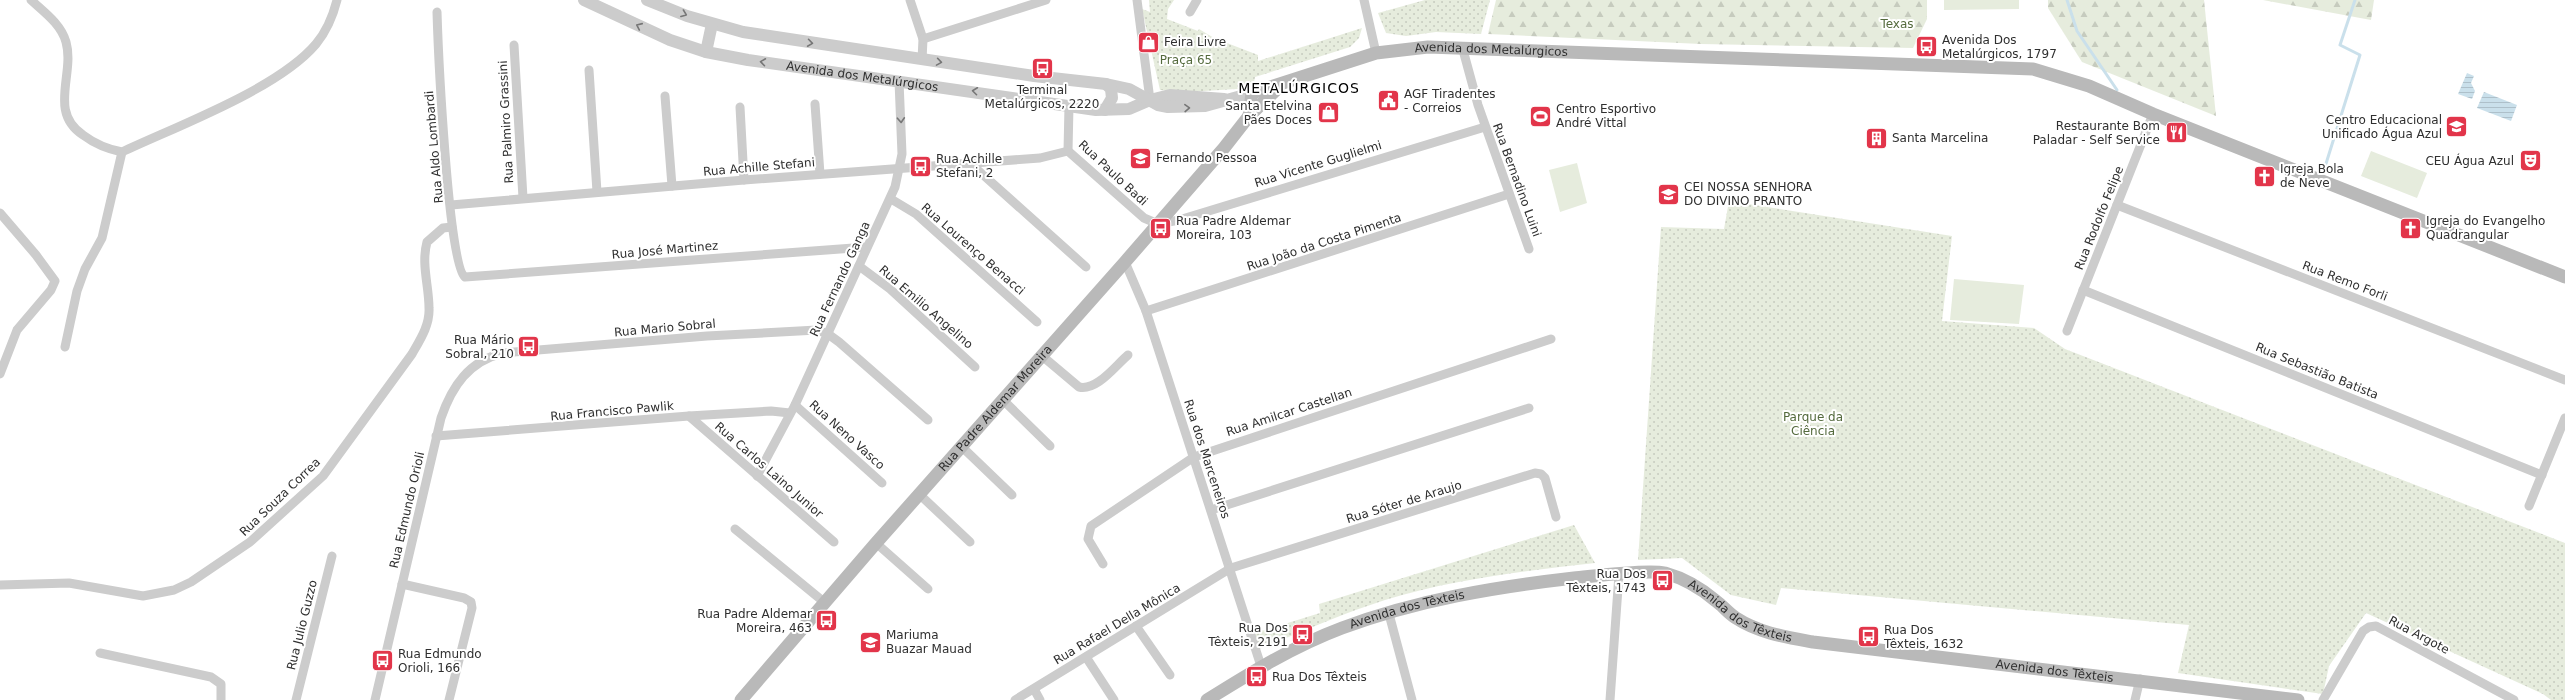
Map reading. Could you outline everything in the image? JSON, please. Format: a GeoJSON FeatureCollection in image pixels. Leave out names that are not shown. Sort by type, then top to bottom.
{"type":"FeatureCollection","features":[{"type":"Feature","properties":{"kind":"main road","name":"Avenida dos Metalúrgicos"},"geometry":{"type":"LineString","coordinates":[[1252,93],[1376,53],[1428,47],[1463,50],[1764,61],[1989,66],[2033,69],[2089,86],[2153,114],[2565,277]]}},
{"type":"Feature","properties":{"kind":"main road","name":"Rua Padre Aldemar Moreira"},"geometry":{"type":"LineString","coordinates":[[742,700],[824,602],[1041,355],[1126,262],[1249,116],[1280,85]]}},
{"type":"Feature","properties":{"kind":"main road"},"geometry":{"type":"LineString","coordinates":[[1249,116],[1252,93]]}},
{"type":"Feature","properties":{"kind":"main road","name":"Avenida dos Têxteis"},"geometry":{"type":"LineString","coordinates":[[1207,700],[1260,666],[1342,628],[1434,599],[1515,585],[1619,574],[1662,573],[1682,578],[1715,600],[1734,617],[1765,633],[1813,642],[2298,700]]}},
{"type":"Feature","properties":{"kind":"street"},"geometry":{"type":"LineString","coordinates":[[31,0],[53,20],[61,30],[66,42],[68,59],[64,97],[65,112],[68,120],[80,133],[92,141],[122,152],[273,79],[316,44],[330,22],[336,0]]}},
{"type":"Feature","properties":{"kind":"street","name":"Avenida dos Metalúrgicos"},"geometry":{"type":"LineString","coordinates":[[584,0],[599,4],[670,40],[706,52],[1069,106],[1105,110],[1129,109],[1150,100],[1170,95],[1224,99],[1252,93]]}},
{"type":"Feature","properties":{"kind":"street"},"geometry":{"type":"LineString","coordinates":[[910,0],[923,39],[922,60]]}},
{"type":"Feature","properties":{"kind":"street"},"geometry":{"type":"LineString","coordinates":[[923,39],[1046,0]]}},
{"type":"Feature","properties":{"kind":"street"},"geometry":{"type":"LineString","coordinates":[[1137,0],[1150,100]]}},
{"type":"Feature","properties":{"kind":"street"},"geometry":{"type":"LineString","coordinates":[[1190,12],[1197,0]]}},
{"type":"Feature","properties":{"kind":"street"},"geometry":{"type":"LineString","coordinates":[[1364,0],[1376,53]]}},
{"type":"Feature","properties":{"kind":"street","name":"Avenida dos Metalúrgicos"},"geometry":{"type":"LineString","coordinates":[[656,1],[712,24],[792,40],[922,60],[1106,84],[1129,89],[1150,100]]}},
{"type":"Feature","properties":{"kind":"street","name":"Rua Aldo Lombardi"},"geometry":{"type":"LineString","coordinates":[[437,12],[443,133],[452,227],[459,269],[465,277]]}},
{"type":"Feature","properties":{"kind":"street"},"geometry":{"type":"LineString","coordinates":[[706,52],[712,24]]}},
{"type":"Feature","properties":{"kind":"street","name":"Rua Palmiro Grassini"},"geometry":{"type":"LineString","coordinates":[[514,45],[522,198]]}},
{"type":"Feature","properties":{"kind":"street","name":"Rua Bernadino Luini"},"geometry":{"type":"LineString","coordinates":[[1463,50],[1485,127],[1529,249]]}},
{"type":"Feature","properties":{"kind":"street"},"geometry":{"type":"LineString","coordinates":[[589,70],[597,192]]}},
{"type":"Feature","properties":{"kind":"street","name":"Rua Fernando Ganga"},"geometry":{"type":"LineString","coordinates":[[757,476],[793,409],[867,247],[891,199],[900,169],[902,154],[899,81]]}},
{"type":"Feature","properties":{"kind":"street"},"geometry":{"type":"LineString","coordinates":[[1105,110],[1112,98],[1111,90],[1106,84]]}},
{"type":"Feature","properties":{"kind":"street"},"geometry":{"type":"LineString","coordinates":[[665,96],[672,186]]}},
{"type":"Feature","properties":{"kind":"street"},"geometry":{"type":"LineString","coordinates":[[815,104],[820,174]]}},
{"type":"Feature","properties":{"kind":"street","name":"Rua Paulo Badi"},"geometry":{"type":"LineString","coordinates":[[1069,106],[1068,151],[1135,211],[1158,224]]}},
{"type":"Feature","properties":{"kind":"street"},"geometry":{"type":"LineString","coordinates":[[740,107],[744,180]]}},
{"type":"Feature","properties":{"kind":"street","name":"Rua Rodolfo Felipe"},"geometry":{"type":"LineString","coordinates":[[2067,331],[2153,114]]}},
{"type":"Feature","properties":{"kind":"street","name":"Rua Vicente Guglielmi"},"geometry":{"type":"LineString","coordinates":[[1158,224],[1179,220],[1485,127]]}},
{"type":"Feature","properties":{"kind":"street","name":"Rua Achille Stefani"},"geometry":{"type":"LineString","coordinates":[[451,205],[820,174],[971,164],[1050,157],[1068,151]]}},
{"type":"Feature","properties":{"kind":"street"},"geometry":{"type":"LineString","coordinates":[[65,347],[77,292],[102,238],[122,152]]}},
{"type":"Feature","properties":{"kind":"street"},"geometry":{"type":"LineString","coordinates":[[971,164],[1086,267]]}},
{"type":"Feature","properties":{"kind":"street","name":"Rua João da Costa Pimenta"},"geometry":{"type":"LineString","coordinates":[[1146,312],[1510,194]]}},
{"type":"Feature","properties":{"kind":"street","name":"Rua Lourenço Benacci"},"geometry":{"type":"LineString","coordinates":[[891,199],[916,214],[1037,322]]}},
{"type":"Feature","properties":{"kind":"street","name":"Rua Remo Forli"},"geometry":{"type":"LineString","coordinates":[[2117,206],[2565,380]]}},
{"type":"Feature","properties":{"kind":"street"},"geometry":{"type":"LineString","coordinates":[[0,213],[36,255],[55,282],[51,290],[17,330],[0,374]]}},
{"type":"Feature","properties":{"kind":"street","name":"Rua Souza Correa"},"geometry":{"type":"LineString","coordinates":[[0,585],[69,583],[134,595],[158,594],[174,590],[191,582],[250,542],[323,476],[412,354],[423,336],[430,308],[426,272],[427,242],[443,228],[452,227]]}},
{"type":"Feature","properties":{"kind":"street","name":"Rua José Martinez"},"geometry":{"type":"LineString","coordinates":[[465,277],[867,247]]}},
{"type":"Feature","properties":{"kind":"street","name":"Rua dos Marceneiros"},"geometry":{"type":"LineString","coordinates":[[1126,262],[1146,312],[1231,568],[1260,666]]}},
{"type":"Feature","properties":{"kind":"street","name":"Rua Emilio Angelino"},"geometry":{"type":"LineString","coordinates":[[859,266],[890,289],[976,367]]}},
{"type":"Feature","properties":{"kind":"street","name":"Rua Sebastião Batista"},"geometry":{"type":"LineString","coordinates":[[2083,290],[2542,475]]}},
{"type":"Feature","properties":{"kind":"street","name":"Rua Mario Sobral"},"geometry":{"type":"LineString","coordinates":[[502,353],[802,330],[828,334]]}},
{"type":"Feature","properties":{"kind":"street"},"geometry":{"type":"LineString","coordinates":[[828,334],[928,420]]}},
{"type":"Feature","properties":{"kind":"street","name":"Rua Amilcar Castellan"},"geometry":{"type":"LineString","coordinates":[[1103,564],[1088,539],[1091,526],[1194,457],[1551,339]]}},
{"type":"Feature","properties":{"kind":"street","name":"Rua Edmundo Orioli"},"geometry":{"type":"LineString","coordinates":[[375,700],[436,436],[446,402],[462,378],[486,357],[502,353]]}},
{"type":"Feature","properties":{"kind":"street"},"geometry":{"type":"LineString","coordinates":[[1041,355],[1078,387],[1084,388],[1093,386],[1128,355]]}},
{"type":"Feature","properties":{"kind":"street"},"geometry":{"type":"LineString","coordinates":[[1002,399],[1050,446]]}},
{"type":"Feature","properties":{"kind":"street"},"geometry":{"type":"LineString","coordinates":[[1211,510],[1529,408]]}},
{"type":"Feature","properties":{"kind":"street","name":"Rua Francisco Pawlik"},"geometry":{"type":"LineString","coordinates":[[436,436],[689,416],[771,412],[793,409]]}},
{"type":"Feature","properties":{"kind":"street","name":"Rua Neno Vasco"},"geometry":{"type":"LineString","coordinates":[[793,409],[882,483]]}},
{"type":"Feature","properties":{"kind":"street","name":"Rua Carlos Laino Junior"},"geometry":{"type":"LineString","coordinates":[[689,416],[834,542]]}},
{"type":"Feature","properties":{"kind":"street"},"geometry":{"type":"LineString","coordinates":[[2529,506],[2565,418]]}},
{"type":"Feature","properties":{"kind":"street"},"geometry":{"type":"LineString","coordinates":[[961,446],[1012,495]]}},
{"type":"Feature","properties":{"kind":"street","name":"Rua Sóter de Araujo"},"geometry":{"type":"LineString","coordinates":[[1231,568],[1535,473],[1541,474],[1545,478],[1556,517]]}},
{"type":"Feature","properties":{"kind":"street"},"geometry":{"type":"LineString","coordinates":[[919,494],[970,542]]}},
{"type":"Feature","properties":{"kind":"street"},"geometry":{"type":"LineString","coordinates":[[735,529],[824,602]]}},
{"type":"Feature","properties":{"kind":"street"},"geometry":{"type":"LineString","coordinates":[[876,543],[928,589]]}},
{"type":"Feature","properties":{"kind":"street","name":"Rua Julio Guzzo"},"geometry":{"type":"LineString","coordinates":[[296,700],[332,556]]}},
{"type":"Feature","properties":{"kind":"street","name":"Rua Rafael Della Mônica"},"geometry":{"type":"LineString","coordinates":[[1016,700],[1231,568]]}},
{"type":"Feature","properties":{"kind":"street"},"geometry":{"type":"LineString","coordinates":[[1610,700],[1619,574]]}},
{"type":"Feature","properties":{"kind":"street"},"geometry":{"type":"LineString","coordinates":[[402,584],[471,602],[472,608],[449,700]]}},
{"type":"Feature","properties":{"kind":"street"},"geometry":{"type":"LineString","coordinates":[[1388,614],[1412,700]]}},
{"type":"Feature","properties":{"kind":"street"},"geometry":{"type":"LineString","coordinates":[[1136,626],[1170,675]]}},
{"type":"Feature","properties":{"kind":"street","name":"Rua Argote"},"geometry":{"type":"LineString","coordinates":[[2323,700],[2363,631],[2369,627],[2376,626],[2514,700]]}},
{"type":"Feature","properties":{"kind":"street"},"geometry":{"type":"LineString","coordinates":[[100,653],[211,678],[220,684],[221,700]]}},
{"type":"Feature","properties":{"kind":"street"},"geometry":{"type":"LineString","coordinates":[[1086,657],[1114,700]]}},
{"type":"Feature","properties":{"kind":"street"},"geometry":{"type":"LineString","coordinates":[[2135,700],[2140,680]]}},
{"type":"Feature","properties":{"kind":"street"},"geometry":{"type":"LineString","coordinates":[[1034,689],[1040,700]]}},
{"type":"Feature","properties":{"kind":"green space","name":"Praça 65"},"geometry":{"type":"Polygon","coordinates":[[[1149,0],[1174,0],[1168,9],[1167,19],[1198,31],[1199,29],[1214,38],[1258,55],[1258,61],[1362,28],[1359,38],[1350,47],[1255,77],[1253,88],[1187,92],[1160,90],[1142,9],[1150,12],[1149,0]]]}},
{"type":"Feature","properties":{"kind":"green space"},"geometry":{"type":"Polygon","coordinates":[[[1425,0],[1490,0],[1481,34],[1436,32],[1406,36],[1386,33],[1378,13],[1425,0]]]}},
{"type":"Feature","properties":{"kind":"green space","name":"Texas"},"geometry":{"type":"Polygon","coordinates":[[[1496,0],[1927,0],[1927,19],[1913,48],[1701,44],[1488,34],[1496,0]]]}},
{"type":"Feature","properties":{"kind":"green space"},"geometry":{"type":"Polygon","coordinates":[[[1944,0],[2019,0],[2019,9],[1944,10],[1944,0]]]}},
{"type":"Feature","properties":{"kind":"green space"},"geometry":{"type":"Polygon","coordinates":[[[2048,0],[2204,0],[2216,116],[2082,62],[2048,8],[2048,0]]]}},
{"type":"Feature","properties":{"kind":"green space"},"geometry":{"type":"Polygon","coordinates":[[[2263,0],[2374,0],[2371,20],[2263,0]]]}},
{"type":"Feature","properties":{"kind":"green space"},"geometry":{"type":"Polygon","coordinates":[[[2371,151],[2427,173],[2417,198],[2361,176],[2371,151]]]}},
{"type":"Feature","properties":{"kind":"green space"},"geometry":{"type":"Polygon","coordinates":[[[1577,163],[1587,203],[1560,212],[1549,170],[1577,163]]]}},
{"type":"Feature","properties":{"kind":"green space","name":"Parque da Ciência"},"geometry":{"type":"Polygon","coordinates":[[[1729,201],[1952,236],[1942,321],[2034,328],[2065,349],[2565,543],[2565,700],[2551,700],[2543,694],[2366,613],[2329,666],[2323,694],[2178,673],[2189,625],[1781,588],[1776,605],[1731,595],[1682,558],[1638,560],[1661,227],[1724,229],[1729,201]]]}},
{"type":"Feature","properties":{"kind":"green space"},"geometry":{"type":"Polygon","coordinates":[[[1954,279],[2024,285],[2019,324],[1950,320],[1954,279]]]}},
{"type":"Feature","properties":{"kind":"green space"},"geometry":{"type":"Polygon","coordinates":[[[1574,525],[1595,563],[1542,569],[1437,586],[1385,600],[1352,611],[1257,650],[1255,633],[1320,613],[1319,604],[1574,525]]]}},
{"type":"Feature","properties":{"kind":"water"},"geometry":{"type":"Polygon","coordinates":[[[2467,73],[2474,76],[2471,83],[2475,91],[2472,99],[2458,94],[2467,73]]]}},
{"type":"Feature","properties":{"kind":"water"},"geometry":{"type":"Polygon","coordinates":[[[2484,92],[2517,105],[2511,121],[2477,108],[2484,92]]]}},
{"type":"Feature","properties":{"kind":"waterway"},"geometry":{"type":"LineString","coordinates":[[2067,0],[2077,31],[2117,90]]}},
{"type":"Feature","properties":{"kind":"waterway"},"geometry":{"type":"LineString","coordinates":[[2324,170],[2360,55],[2340,45],[2355,0]]}},
{"type":"Feature","properties":{"kind":"place","name":"Feira Livre"},"geometry":{"type":"Point","coordinates":[1148,42]}},
{"type":"Feature","properties":{"kind":"place","name":"Avenida Dos Metalúrgicos, 1797"},"geometry":{"type":"Point","coordinates":[1926,47]}},
{"type":"Feature","properties":{"kind":"place","name":"Terminal Metalúrgicos, 2220"},"geometry":{"type":"Point","coordinates":[1042,69]}},
{"type":"Feature","properties":{"kind":"place","name":"AGF Tiradentes - Correios"},"geometry":{"type":"Point","coordinates":[1389,101]}},
{"type":"Feature","properties":{"kind":"place","name":"Santa Etelvina Pães Doces"},"geometry":{"type":"Point","coordinates":[1328,113]}},
{"type":"Feature","properties":{"kind":"place","name":"Centro Esportivo André Vittal"},"geometry":{"type":"Point","coordinates":[1541,116]}},
{"type":"Feature","properties":{"kind":"place","name":"Centro Educacional Unificado Água Azul"},"geometry":{"type":"Point","coordinates":[2457,127]}},
{"type":"Feature","properties":{"kind":"place","name":"Restaurante Bom Paladar - Self Service"},"geometry":{"type":"Point","coordinates":[2176,133]}},
{"type":"Feature","properties":{"kind":"place","name":"Santa Marcelina"},"geometry":{"type":"Point","coordinates":[1876,138]}},
{"type":"Feature","properties":{"kind":"place","name":"Fernando Pessoa"},"geometry":{"type":"Point","coordinates":[1140,158]}},
{"type":"Feature","properties":{"kind":"place","name":"CEU Água Azul"},"geometry":{"type":"Point","coordinates":[2530,161]}},
{"type":"Feature","properties":{"kind":"place","name":"Rua Achille Stefani, 2"},"geometry":{"type":"Point","coordinates":[921,166]}},
{"type":"Feature","properties":{"kind":"place","name":"Igreja Bola de Neve"},"geometry":{"type":"Point","coordinates":[2265,176]}},
{"type":"Feature","properties":{"kind":"place","name":"CEI NOSSA SENHORA DO DIVINO PRANTO"},"geometry":{"type":"Point","coordinates":[1669,194]}},
{"type":"Feature","properties":{"kind":"place","name":"Rua Padre Aldemar Moreira, 103"},"geometry":{"type":"Point","coordinates":[1160,228]}},
{"type":"Feature","properties":{"kind":"place","name":"Igreja do Evangelho Quadrangular"},"geometry":{"type":"Point","coordinates":[2411,228]}},
{"type":"Feature","properties":{"kind":"place","name":"Rua Mário Sobral, 210"},"geometry":{"type":"Point","coordinates":[529,347]}},
{"type":"Feature","properties":{"kind":"place","name":"Rua Dos Têxteis, 1743"},"geometry":{"type":"Point","coordinates":[1662,581]}},
{"type":"Feature","properties":{"kind":"place","name":"Rua Padre Aldemar Moreira, 463"},"geometry":{"type":"Point","coordinates":[827,621]}},
{"type":"Feature","properties":{"kind":"place","name":"Rua Dos Têxteis, 2191"},"geometry":{"type":"Point","coordinates":[1303,635]}},
{"type":"Feature","properties":{"kind":"place","name":"Rua Dos Têxteis, 1632"},"geometry":{"type":"Point","coordinates":[1869,637]}},
{"type":"Feature","properties":{"kind":"place","name":"Mariuma Buazar Mauad"},"geometry":{"type":"Point","coordinates":[871,642]}},
{"type":"Feature","properties":{"kind":"place","name":"Rua Edmundo Orioli, 166"},"geometry":{"type":"Point","coordinates":[382,661]}},
{"type":"Feature","properties":{"kind":"place","name":"Rua Dos Têxteis"},"geometry":{"type":"Point","coordinates":[1257,677]}},
{"type":"Feature","properties":{"kind":"district","name":"METALÚRGICOS"},"geometry":{"type":"Point","coordinates":[1299,88]}}]}
